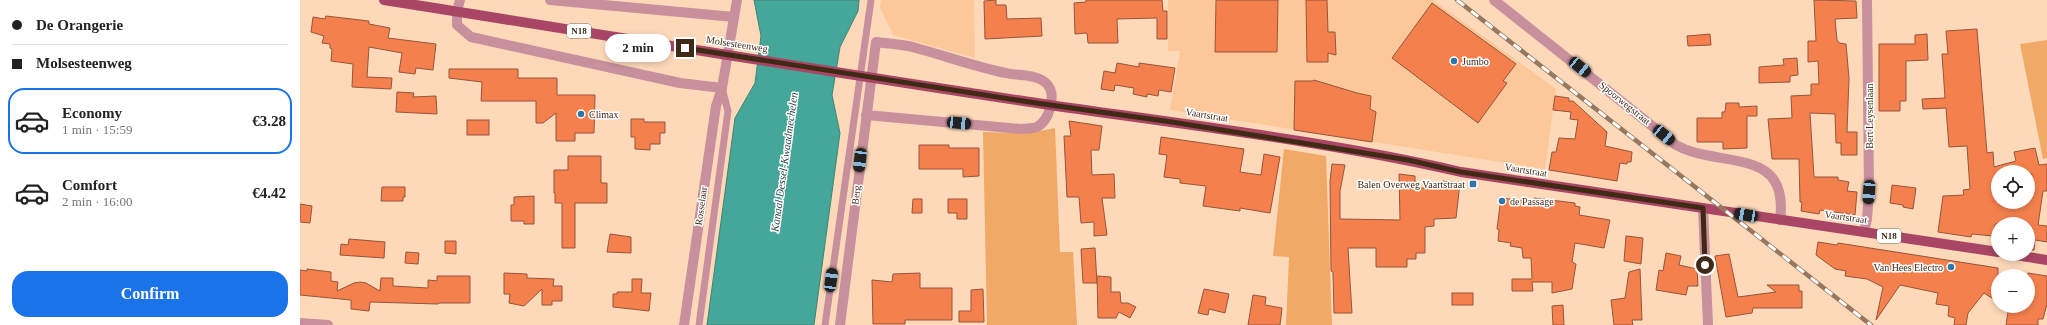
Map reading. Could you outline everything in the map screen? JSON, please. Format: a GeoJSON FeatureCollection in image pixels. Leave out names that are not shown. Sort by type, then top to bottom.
{"type":"FeatureCollection","features":[{"type":"Feature","properties":{"kind":"main road","name":"Molsesteenweg"},"geometry":{"type":"LineString","coordinates":[[384,0],[895,81]]}},
{"type":"Feature","properties":{"kind":"main road","name":"Vaartstraat"},"geometry":{"type":"LineString","coordinates":[[895,81],[1051,105],[1169,121],[1408,160],[1461,172],[1991,251]]}},
{"type":"Feature","properties":{"kind":"main road"},"geometry":{"type":"LineString","coordinates":[[2035,258],[2047,260]]}},
{"type":"Feature","properties":{"kind":"street"},"geometry":{"type":"LineString","coordinates":[[460,0],[457,11],[457,26],[471,37],[680,83],[722,88]]}},
{"type":"Feature","properties":{"kind":"street"},"geometry":{"type":"LineString","coordinates":[[550,0],[734,17]]}},
{"type":"Feature","properties":{"kind":"street","name":"Rosselaar"},"geometry":{"type":"LineString","coordinates":[[684,325],[716,106],[722,88],[737,0]]}},
{"type":"Feature","properties":{"kind":"street","name":"Spoorwegstraat"},"geometry":{"type":"LineString","coordinates":[[1494,0],[1676,145],[1688,152],[1749,163],[1768,172],[1774,178],[1781,193],[1782,205],[1780,220]]}},
{"type":"Feature","properties":{"kind":"street","name":"Bert Leysenlaan"},"geometry":{"type":"LineString","coordinates":[[1864,232],[1867,220],[1869,192],[1867,0]]}},
{"type":"Feature","properties":{"kind":"street"},"geometry":{"type":"LineString","coordinates":[[866,115],[1021,129],[1036,127],[1045,119],[1051,105],[1051,92],[1047,84],[1036,78],[968,63],[914,47],[876,42]]}},
{"type":"Feature","properties":{"kind":"street","name":"Berg"},"geometry":{"type":"LineString","coordinates":[[840,325],[876,42]]}},
{"type":"Feature","properties":{"kind":"street"},"geometry":{"type":"LineString","coordinates":[[1703,208],[1708,325]]}},
{"type":"Feature","properties":{"kind":"street"},"geometry":{"type":"LineString","coordinates":[[300,323],[328,325]]}},
{"type":"Feature","properties":{"kind":"lane"},"geometry":{"type":"LineString","coordinates":[[825,325],[870,0]]}},
{"type":"Feature","properties":{"kind":"lane"},"geometry":{"type":"LineString","coordinates":[[865,39],[876,42]]}},
{"type":"Feature","properties":{"kind":"lane"},"geometry":{"type":"LineString","coordinates":[[699,325],[728,111],[722,88]]}},
{"type":"Feature","properties":{"kind":"lane"},"geometry":{"type":"LineString","coordinates":[[854,113],[866,115]]}},
{"type":"Feature","properties":{"kind":"shaded area"},"geometry":{"type":"Polygon","coordinates":[[[881,0],[974,0],[975,58],[893,35],[880,8],[881,0]]]}},
{"type":"Feature","properties":{"kind":"shaded area"},"geometry":{"type":"Polygon","coordinates":[[[1168,0],[1433,0],[1556,89],[1545,169],[1170,110],[1180,51],[1168,51],[1168,0]]]}},
{"type":"Feature","properties":{"kind":"shaded area"},"geometry":{"type":"Polygon","coordinates":[[[2047,40],[2047,158],[2043,159],[2020,44],[2047,40]]]}},
{"type":"Feature","properties":{"kind":"shaded area"},"geometry":{"type":"Polygon","coordinates":[[[1055,128],[1060,252],[1073,252],[1077,325],[987,325],[983,132],[1028,132],[1055,128]]]}},
{"type":"Feature","properties":{"kind":"shaded area"},"geometry":{"type":"Polygon","coordinates":[[[1284,149],[1326,156],[1332,325],[1286,325],[1289,257],[1273,256],[1284,149]]]}},
{"type":"Feature","properties":{"kind":"water","name":"Kanaal Dessel-Kwaadmechelen"},"geometry":{"type":"Polygon","coordinates":[[[754,0],[859,0],[858,11],[840,47],[832,95],[840,133],[814,325],[707,325],[735,118],[755,83],[761,36],[754,0]]]}},
{"type":"Feature","properties":{"kind":"building"},"geometry":{"type":"Polygon","coordinates":[[[996,0],[996,5],[1006,5],[1007,19],[1041,18],[1042,36],[985,39],[984,1],[996,0]]]}},
{"type":"Feature","properties":{"kind":"building"},"geometry":{"type":"Polygon","coordinates":[[[1086,0],[1162,0],[1163,11],[1167,11],[1167,39],[1157,39],[1157,18],[1117,19],[1118,43],[1088,43],[1087,33],[1075,34],[1074,3],[1086,2],[1086,0]]]}},
{"type":"Feature","properties":{"kind":"building"},"geometry":{"type":"Polygon","coordinates":[[[1216,0],[1278,0],[1277,52],[1215,52],[1216,0]]]}},
{"type":"Feature","properties":{"kind":"building"},"geometry":{"type":"Polygon","coordinates":[[[1306,0],[1327,0],[1328,32],[1335,32],[1336,55],[1328,53],[1328,62],[1307,62],[1306,0]]]}},
{"type":"Feature","properties":{"kind":"building"},"geometry":{"type":"Polygon","coordinates":[[[1814,0],[1856,1],[1857,18],[1835,19],[1837,40],[1839,43],[1846,44],[1849,78],[1847,132],[1857,132],[1857,155],[1841,155],[1841,143],[1836,143],[1835,114],[1810,113],[1814,177],[1838,177],[1838,180],[1849,182],[1847,191],[1857,192],[1855,215],[1820,210],[1819,214],[1801,211],[1802,202],[1800,202],[1799,159],[1772,159],[1768,119],[1792,118],[1791,96],[1811,95],[1811,84],[1819,84],[1818,61],[1808,62],[1808,41],[1816,41],[1814,0]]]}},
{"type":"Feature","properties":{"kind":"building","name":"Jumbo"},"geometry":{"type":"Polygon","coordinates":[[[1432,3],[1516,64],[1503,81],[1507,83],[1478,123],[1392,58],[1432,3]]]}},
{"type":"Feature","properties":{"kind":"building"},"geometry":{"type":"Polygon","coordinates":[[[326,16],[369,21],[369,24],[390,28],[388,38],[436,44],[433,70],[416,68],[415,74],[399,72],[402,53],[369,47],[367,77],[392,78],[391,89],[352,87],[353,64],[331,61],[332,49],[330,48],[330,44],[322,43],[324,36],[311,32],[313,17],[325,19],[326,16]]]}},
{"type":"Feature","properties":{"kind":"building"},"geometry":{"type":"Polygon","coordinates":[[[1977,29],[1987,153],[1993,152],[1994,165],[1991,165],[1991,209],[2035,209],[2035,165],[2001,165],[2016,161],[2014,152],[2035,148],[2039,165],[2047,164],[2047,191],[2043,191],[2038,225],[2047,226],[2047,242],[2035,240],[2035,217],[1991,217],[1991,236],[1972,234],[1971,237],[1938,232],[1943,196],[1964,195],[1963,190],[1970,189],[1967,146],[1949,147],[1946,108],[1923,109],[1922,99],[1945,98],[1942,54],[1948,54],[1946,31],[1977,29]]]}},
{"type":"Feature","properties":{"kind":"building"},"geometry":{"type":"Polygon","coordinates":[[[1710,34],[1711,45],[1688,46],[1687,36],[1710,34]]]}},
{"type":"Feature","properties":{"kind":"building"},"geometry":{"type":"Polygon","coordinates":[[[1927,34],[1928,60],[1906,61],[1906,101],[1900,101],[1900,111],[1879,111],[1879,44],[1915,44],[1915,35],[1927,34]]]}},
{"type":"Feature","properties":{"kind":"building"},"geometry":{"type":"Polygon","coordinates":[[[1797,58],[1798,75],[1790,76],[1790,82],[1759,83],[1759,67],[1784,65],[1783,59],[1797,58]]]}},
{"type":"Feature","properties":{"kind":"building"},"geometry":{"type":"Polygon","coordinates":[[[1117,63],[1139,67],[1139,63],[1175,68],[1171,92],[1159,90],[1158,96],[1147,94],[1147,97],[1133,94],[1134,88],[1115,85],[1114,91],[1101,89],[1104,71],[1115,73],[1117,63]]]}},
{"type":"Feature","properties":{"kind":"building"},"geometry":{"type":"Polygon","coordinates":[[[449,69],[518,69],[518,78],[557,78],[557,95],[595,95],[594,133],[575,133],[575,141],[556,141],[556,113],[543,123],[536,123],[536,101],[481,101],[482,82],[449,78],[449,69]]]}},
{"type":"Feature","properties":{"kind":"building"},"geometry":{"type":"Polygon","coordinates":[[[1314,80],[1371,96],[1370,109],[1376,112],[1372,142],[1294,130],[1295,81],[1314,80]]]}},
{"type":"Feature","properties":{"kind":"building"},"geometry":{"type":"Polygon","coordinates":[[[397,92],[414,93],[413,97],[436,96],[437,114],[396,112],[397,92]]]}},
{"type":"Feature","properties":{"kind":"building"},"geometry":{"type":"Polygon","coordinates":[[[1555,96],[1569,98],[1569,101],[1573,101],[1607,132],[1605,146],[1632,152],[1631,162],[1627,162],[1627,164],[1620,163],[1617,181],[1549,170],[1552,152],[1556,152],[1559,138],[1575,139],[1578,120],[1570,119],[1571,112],[1553,110],[1555,96]]]}},
{"type":"Feature","properties":{"kind":"building"},"geometry":{"type":"Polygon","coordinates":[[[1726,103],[1739,103],[1739,107],[1757,106],[1757,116],[1747,116],[1747,148],[1723,149],[1723,142],[1697,142],[1697,118],[1722,118],[1722,112],[1725,112],[1726,103]]]}},
{"type":"Feature","properties":{"kind":"building"},"geometry":{"type":"Polygon","coordinates":[[[631,119],[644,119],[644,122],[665,122],[665,133],[660,133],[660,144],[650,144],[650,150],[635,149],[635,137],[631,137],[631,119]]]}},
{"type":"Feature","properties":{"kind":"building"},"geometry":{"type":"Polygon","coordinates":[[[467,120],[489,120],[489,135],[467,135],[467,120]]]}},
{"type":"Feature","properties":{"kind":"building"},"geometry":{"type":"Polygon","coordinates":[[[1069,121],[1102,126],[1099,150],[1091,150],[1092,175],[1114,174],[1115,198],[1102,198],[1107,235],[1094,236],[1094,222],[1081,223],[1079,197],[1067,197],[1064,136],[1071,136],[1069,121]]]}},
{"type":"Feature","properties":{"kind":"building"},"geometry":{"type":"Polygon","coordinates":[[[1161,137],[1244,149],[1240,172],[1261,175],[1264,154],[1280,157],[1270,213],[1240,208],[1240,211],[1203,206],[1206,186],[1180,183],[1180,179],[1164,177],[1167,155],[1159,154],[1161,137]]]}},
{"type":"Feature","properties":{"kind":"building"},"geometry":{"type":"Polygon","coordinates":[[[919,145],[949,145],[949,148],[979,148],[979,176],[963,177],[963,169],[919,169],[919,145]]]}},
{"type":"Feature","properties":{"kind":"building"},"geometry":{"type":"Polygon","coordinates":[[[568,156],[601,156],[601,183],[607,183],[607,203],[575,203],[575,248],[562,248],[562,203],[555,203],[554,193],[554,170],[568,170],[568,156]]]}},
{"type":"Feature","properties":{"kind":"building"},"geometry":{"type":"Polygon","coordinates":[[[1332,164],[1345,165],[1340,191],[1340,219],[1400,220],[1399,174],[1415,176],[1415,188],[1441,188],[1442,181],[1460,183],[1456,218],[1434,219],[1434,226],[1425,227],[1425,253],[1416,253],[1416,259],[1407,259],[1407,267],[1376,267],[1376,248],[1348,248],[1352,313],[1334,313],[1333,272],[1331,271],[1330,181],[1332,164]]]}},
{"type":"Feature","properties":{"kind":"building"},"geometry":{"type":"Polygon","coordinates":[[[1892,185],[1916,188],[1913,209],[1903,207],[1903,205],[1890,203],[1892,185]]]}},
{"type":"Feature","properties":{"kind":"building"},"geometry":{"type":"Polygon","coordinates":[[[382,187],[405,187],[405,197],[403,197],[403,201],[381,201],[382,187]]]}},
{"type":"Feature","properties":{"kind":"building"},"geometry":{"type":"Polygon","coordinates":[[[534,196],[534,224],[524,224],[524,221],[511,221],[511,205],[514,205],[514,197],[534,196]]]}},
{"type":"Feature","properties":{"kind":"building"},"geometry":{"type":"Polygon","coordinates":[[[1501,198],[1534,202],[1534,198],[1575,203],[1575,206],[1580,207],[1579,215],[1610,220],[1604,248],[1575,243],[1572,262],[1576,264],[1572,289],[1552,293],[1552,282],[1532,282],[1533,291],[1512,291],[1512,279],[1532,279],[1531,258],[1523,258],[1522,248],[1510,246],[1511,243],[1498,241],[1499,230],[1497,229],[1501,198]]]}},
{"type":"Feature","properties":{"kind":"building"},"geometry":{"type":"Polygon","coordinates":[[[913,199],[922,199],[922,213],[912,213],[913,199]]]}},
{"type":"Feature","properties":{"kind":"building"},"geometry":{"type":"Polygon","coordinates":[[[948,199],[967,199],[967,219],[957,219],[957,213],[948,213],[948,199]]]}},
{"type":"Feature","properties":{"kind":"building"},"geometry":{"type":"Polygon","coordinates":[[[300,204],[312,206],[310,223],[300,222],[300,204]]]}},
{"type":"Feature","properties":{"kind":"building"},"geometry":{"type":"Polygon","coordinates":[[[610,234],[631,237],[631,253],[607,252],[610,234]]]}},
{"type":"Feature","properties":{"kind":"building"},"geometry":{"type":"Polygon","coordinates":[[[1626,236],[1643,238],[1641,264],[1624,261],[1626,236]]]}},
{"type":"Feature","properties":{"kind":"building"},"geometry":{"type":"Polygon","coordinates":[[[349,239],[385,242],[384,258],[340,255],[341,244],[348,245],[349,239]]]}},
{"type":"Feature","properties":{"kind":"building"},"geometry":{"type":"Polygon","coordinates":[[[445,241],[456,241],[456,254],[445,253],[445,241]]]}},
{"type":"Feature","properties":{"kind":"building"},"geometry":{"type":"Polygon","coordinates":[[[1818,242],[1837,245],[1838,243],[1998,269],[1991,269],[1991,298],[1984,293],[1968,313],[1966,325],[1954,325],[1955,318],[1948,316],[1949,306],[1936,304],[1938,293],[1900,285],[1876,320],[1883,287],[1867,279],[1845,276],[1846,271],[1835,269],[1816,255],[1818,242]]]}},
{"type":"Feature","properties":{"kind":"building"},"geometry":{"type":"Polygon","coordinates":[[[1095,248],[1097,283],[1083,283],[1081,249],[1095,248]]]}},
{"type":"Feature","properties":{"kind":"building"},"geometry":{"type":"Polygon","coordinates":[[[406,252],[419,253],[418,264],[405,263],[406,252]]]}},
{"type":"Feature","properties":{"kind":"building"},"geometry":{"type":"Polygon","coordinates":[[[1666,253],[1681,256],[1679,265],[1697,269],[1698,286],[1688,286],[1686,295],[1656,290],[1659,270],[1663,271],[1666,253]]]}},
{"type":"Feature","properties":{"kind":"building"},"geometry":{"type":"Polygon","coordinates":[[[1729,254],[1738,297],[1776,292],[1767,285],[1799,285],[1799,291],[1802,291],[1802,308],[1753,308],[1752,313],[1726,317],[1715,256],[1729,254]]]}},
{"type":"Feature","properties":{"kind":"building"},"geometry":{"type":"Polygon","coordinates":[[[307,269],[331,272],[331,281],[338,282],[337,291],[354,283],[360,282],[366,283],[380,291],[381,278],[393,278],[393,286],[428,288],[428,280],[437,281],[437,276],[470,276],[470,303],[438,304],[370,302],[369,311],[351,309],[351,300],[300,295],[300,270],[307,271],[307,269]]]}},
{"type":"Feature","properties":{"kind":"building"},"geometry":{"type":"Polygon","coordinates":[[[1640,269],[1642,320],[1632,320],[1633,325],[1614,325],[1611,300],[1625,298],[1629,272],[1640,269]]]}},
{"type":"Feature","properties":{"kind":"building"},"geometry":{"type":"Polygon","coordinates":[[[504,273],[527,274],[527,278],[554,279],[553,286],[562,286],[562,301],[552,301],[552,305],[542,305],[542,289],[524,306],[509,303],[510,294],[504,294],[504,273]]]}},
{"type":"Feature","properties":{"kind":"building"},"geometry":{"type":"Polygon","coordinates":[[[920,273],[920,288],[952,288],[952,320],[905,320],[905,324],[873,324],[872,280],[892,282],[893,274],[920,273]]]}},
{"type":"Feature","properties":{"kind":"building"},"geometry":{"type":"Polygon","coordinates":[[[2035,274],[2047,276],[2047,304],[2043,319],[2038,319],[2038,325],[2006,325],[2008,313],[2035,313],[2035,274]]]}},
{"type":"Feature","properties":{"kind":"building"},"geometry":{"type":"Polygon","coordinates":[[[1097,276],[1111,277],[1111,292],[1120,292],[1121,303],[1128,303],[1136,307],[1130,318],[1119,312],[1116,318],[1098,318],[1097,276]]]}},
{"type":"Feature","properties":{"kind":"building"},"geometry":{"type":"Polygon","coordinates":[[[632,279],[642,279],[641,293],[651,293],[649,311],[613,307],[613,294],[617,294],[617,292],[632,292],[632,279]]]}},
{"type":"Feature","properties":{"kind":"building"},"geometry":{"type":"Polygon","coordinates":[[[983,289],[984,322],[959,322],[959,311],[971,311],[971,290],[983,289]]]}},
{"type":"Feature","properties":{"kind":"building"},"geometry":{"type":"Polygon","coordinates":[[[1204,289],[1229,294],[1225,313],[1209,309],[1208,315],[1198,313],[1204,289]]]}},
{"type":"Feature","properties":{"kind":"building"},"geometry":{"type":"Polygon","coordinates":[[[1452,293],[1473,293],[1473,305],[1452,305],[1452,293]]]}},
{"type":"Feature","properties":{"kind":"building"},"geometry":{"type":"Polygon","coordinates":[[[1253,295],[1266,297],[1265,305],[1282,308],[1280,325],[1248,325],[1253,295]]]}},
{"type":"Feature","properties":{"kind":"building"},"geometry":{"type":"Polygon","coordinates":[[[1563,305],[1564,325],[1553,325],[1552,306],[1563,305]]]}},
{"type":"Feature","properties":{"kind":"railway"},"geometry":{"type":"LineString","coordinates":[[1457,0],[1871,325]]}},
{"type":"Feature","properties":{"kind":"place","name":"Jumbo"},"geometry":{"type":"Point","coordinates":[1454,61]}},
{"type":"Feature","properties":{"kind":"place","name":"Climax"},"geometry":{"type":"Point","coordinates":[581,114]}},
{"type":"Feature","properties":{"kind":"place","name":"Balen Overweg Vaartstraat"},"geometry":{"type":"Point","coordinates":[1473,184]}},
{"type":"Feature","properties":{"kind":"place","name":"de Passage"},"geometry":{"type":"Point","coordinates":[1502,201]}},
{"type":"Feature","properties":{"kind":"place","name":"Van Hees Electro"},"geometry":{"type":"Point","coordinates":[1951,267]}},
{"type":"Feature","properties":{"kind":"route"},"geometry":{"type":"LineString","coordinates":[[685,48],[1036,103],[1172,122],[1408,160],[1461,172],[1703,208],[1705,265]]}}]}
